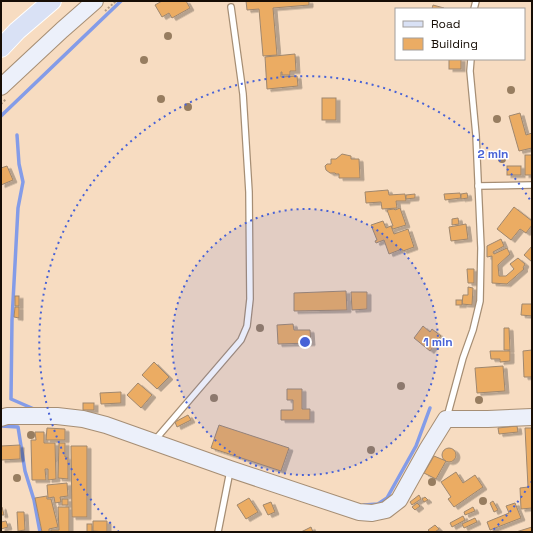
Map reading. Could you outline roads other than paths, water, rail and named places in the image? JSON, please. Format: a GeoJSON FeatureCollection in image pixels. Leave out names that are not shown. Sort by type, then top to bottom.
{"type":"FeatureCollection","features":[{"type":"Feature","properties":{"kind":"main road"},"geometry":{"type":"LineString","coordinates":[[1,48],[17,31],[52,1]]}},
{"type":"Feature","properties":{"kind":"street"},"geometry":{"type":"LineString","coordinates":[[17,31],[40,1]]}},
{"type":"Feature","properties":{"kind":"street"},"geometry":{"type":"LineString","coordinates":[[1,87],[95,1]]}},
{"type":"Feature","properties":{"kind":"street"},"geometry":{"type":"LineString","coordinates":[[1,418],[7,416],[57,416],[83,419],[106,425],[230,469],[359,512],[372,513],[386,510],[399,500],[446,419],[532,417]]}},
{"type":"Feature","properties":{"kind":"lane"},"geometry":{"type":"LineString","coordinates":[[154,442],[241,340],[247,326],[250,299],[248,192],[243,94],[231,7]]}},
{"type":"Feature","properties":{"kind":"lane"},"geometry":{"type":"LineString","coordinates":[[446,419],[463,358],[473,330],[480,301],[481,248],[476,136],[470,71],[471,60]]}},
{"type":"Feature","properties":{"kind":"lane"},"geometry":{"type":"LineString","coordinates":[[478,186],[532,185]]}},
{"type":"Feature","properties":{"kind":"lane"},"geometry":{"type":"LineString","coordinates":[[218,532],[230,469]]}},
{"type":"Feature","properties":{"kind":"waterway"},"geometry":{"type":"LineString","coordinates":[[1,116],[121,1]]}},
{"type":"Feature","properties":{"kind":"waterway"},"geometry":{"type":"LineString","coordinates":[[17,135],[19,164],[23,182],[18,208],[12,320],[11,399],[34,409]]}},
{"type":"Feature","properties":{"kind":"waterway"},"geometry":{"type":"LineString","coordinates":[[364,505],[378,504],[387,498],[416,446],[430,408]]}},
{"type":"Feature","properties":{"kind":"waterway"},"geometry":{"type":"LineString","coordinates":[[1,426],[18,427],[25,471],[34,500],[40,532]]}}]}
